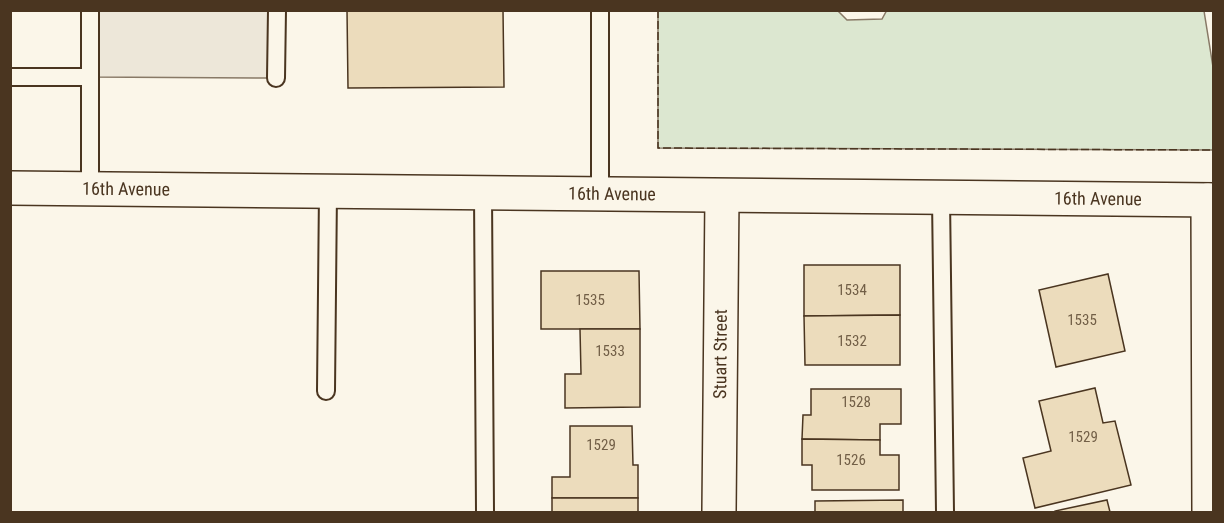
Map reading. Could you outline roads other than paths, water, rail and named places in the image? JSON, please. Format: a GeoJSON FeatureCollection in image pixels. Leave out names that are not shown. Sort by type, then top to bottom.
{"type":"FeatureCollection","features":[{"type":"Feature","properties":{"kind":"street","name":"16th Avenue"},"geometry":{"type":"LineString","coordinates":[[10,188],[1211,200]]}},
{"type":"Feature","properties":{"kind":"street","name":"Stuart Street"},"geometry":{"type":"LineString","coordinates":[[719,513],[722,196]]}},
{"type":"Feature","properties":{"kind":"street"},"geometry":{"type":"LineString","coordinates":[[1209,513],[1211,200]]}},
{"type":"Feature","properties":{"kind":"lane"},"geometry":{"type":"LineString","coordinates":[[90,10],[90,189]]}},
{"type":"Feature","properties":{"kind":"lane"},"geometry":{"type":"LineString","coordinates":[[276,78],[277,10]]}},
{"type":"Feature","properties":{"kind":"lane"},"geometry":{"type":"LineString","coordinates":[[600,10],[600,193]]}},
{"type":"Feature","properties":{"kind":"lane"},"geometry":{"type":"LineString","coordinates":[[10,77],[90,77]]}},
{"type":"Feature","properties":{"kind":"lane"},"geometry":{"type":"LineString","coordinates":[[326,391],[328,191]]}},
{"type":"Feature","properties":{"kind":"lane"},"geometry":{"type":"LineString","coordinates":[[483,192],[485,513]]}},
{"type":"Feature","properties":{"kind":"lane"},"geometry":{"type":"LineString","coordinates":[[941,198],[945,513]]}}]}
